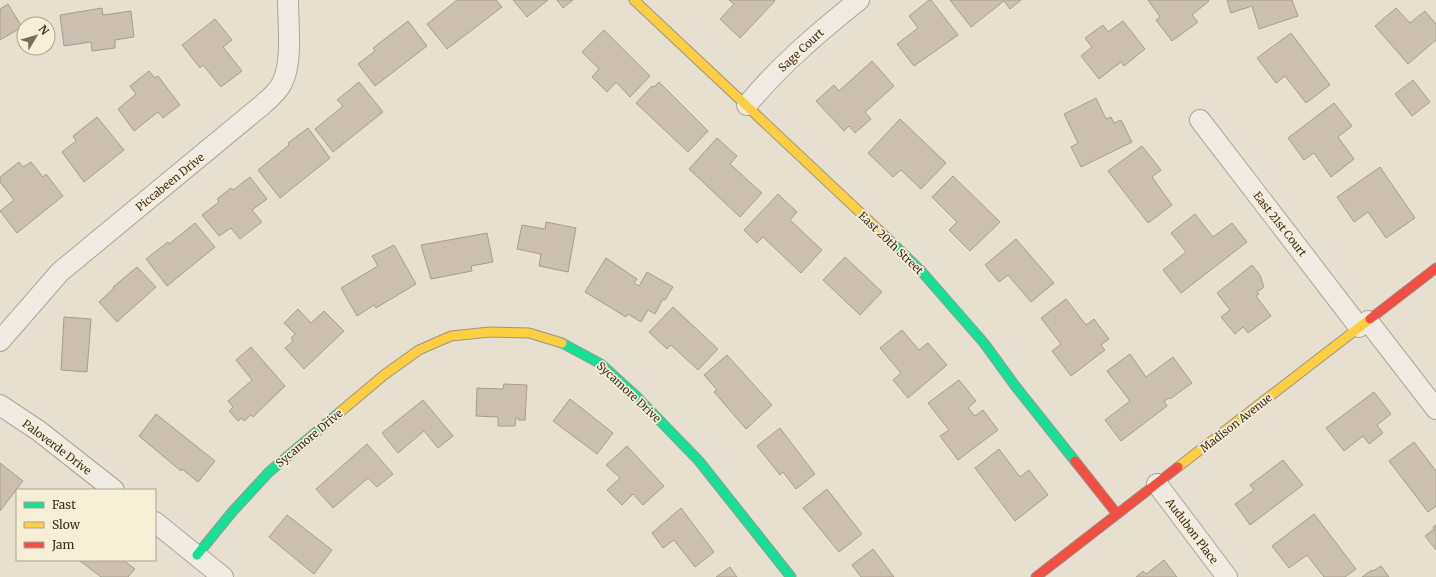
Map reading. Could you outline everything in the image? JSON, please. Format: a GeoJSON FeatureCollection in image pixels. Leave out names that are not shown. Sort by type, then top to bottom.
{"type":"FeatureCollection","features":[{"type":"Feature","properties":{"kind":"street","name":"Piccabeen Drive"},"geometry":{"type":"LineString","coordinates":[[0,341],[60,272],[261,106],[282,85],[286,73],[288,57],[288,0]]}},
{"type":"Feature","properties":{"kind":"street","name":"East 20th Street"},"geometry":{"type":"LineString","coordinates":[[634,0],[747,105],[922,272],[984,343],[1016,387],[1117,514]]}},
{"type":"Feature","properties":{"kind":"street","name":"Sage Court"},"geometry":{"type":"LineString","coordinates":[[747,105],[766,82],[808,41],[860,0]]}},
{"type":"Feature","properties":{"kind":"street","name":"East 21st Court"},"geometry":{"type":"LineString","coordinates":[[1200,120],[1364,324],[1436,409]]}},
{"type":"Feature","properties":{"kind":"street","name":"Madison Avenue"},"geometry":{"type":"LineString","coordinates":[[1036,577],[1436,268]]}},
{"type":"Feature","properties":{"kind":"street","name":"Sycamore Drive"},"geometry":{"type":"LineString","coordinates":[[197,555],[233,511],[269,472],[384,375],[419,350],[452,336],[490,332],[529,333],[567,345],[601,364],[635,395],[700,461],[791,577]]}},
{"type":"Feature","properties":{"kind":"street","name":"Paloverde Drive"},"geometry":{"type":"LineString","coordinates":[[0,405],[39,431],[113,489]]}},
{"type":"Feature","properties":{"kind":"street","name":"Audubon Place"},"geometry":{"type":"LineString","coordinates":[[1157,484],[1227,577]]}},
{"type":"Feature","properties":{"kind":"street"},"geometry":{"type":"LineString","coordinates":[[156,523],[223,577]]}},
{"type":"Feature","properties":{"kind":"building"},"geometry":{"type":"Polygon","coordinates":[[[457,0],[496,0],[502,7],[447,49],[427,24],[457,0]]]}},
{"type":"Feature","properties":{"kind":"building"},"geometry":{"type":"Polygon","coordinates":[[[513,0],[548,0],[527,17],[513,0]]]}},
{"type":"Feature","properties":{"kind":"building"},"geometry":{"type":"Polygon","coordinates":[[[557,0],[573,0],[563,8],[557,0]]]}},
{"type":"Feature","properties":{"kind":"building"},"geometry":{"type":"Polygon","coordinates":[[[729,0],[775,1],[740,38],[720,19],[734,4],[729,0]]]}},
{"type":"Feature","properties":{"kind":"building"},"geometry":{"type":"Polygon","coordinates":[[[931,0],[958,35],[914,66],[897,44],[918,28],[909,16],[931,0]]]}},
{"type":"Feature","properties":{"kind":"building"},"geometry":{"type":"Polygon","coordinates":[[[950,0],[1021,0],[1010,9],[1004,1],[971,27],[950,0]]]}},
{"type":"Feature","properties":{"kind":"building"},"geometry":{"type":"Polygon","coordinates":[[[1148,0],[1209,1],[1192,15],[1198,22],[1172,41],[1156,20],[1160,17],[1148,0]]]}},
{"type":"Feature","properties":{"kind":"building"},"geometry":{"type":"Polygon","coordinates":[[[1227,0],[1292,0],[1298,16],[1259,29],[1252,6],[1231,13],[1227,0]]]}},
{"type":"Feature","properties":{"kind":"building"},"geometry":{"type":"Polygon","coordinates":[[[8,4],[16,17],[16,31],[0,40],[0,9],[8,4]]]}},
{"type":"Feature","properties":{"kind":"building"},"geometry":{"type":"Polygon","coordinates":[[[102,8],[103,15],[131,11],[134,37],[115,40],[115,48],[92,51],[91,42],[64,46],[60,15],[102,8]]]}},
{"type":"Feature","properties":{"kind":"building"},"geometry":{"type":"Polygon","coordinates":[[[1396,8],[1410,23],[1425,11],[1436,24],[1436,40],[1408,64],[1375,26],[1396,8]]]}},
{"type":"Feature","properties":{"kind":"building"},"geometry":{"type":"Polygon","coordinates":[[[215,19],[232,40],[223,47],[242,71],[221,87],[203,65],[200,68],[182,45],[215,19]]]}},
{"type":"Feature","properties":{"kind":"building"},"geometry":{"type":"Polygon","coordinates":[[[408,21],[427,46],[375,86],[358,64],[375,51],[373,48],[408,21]]]}},
{"type":"Feature","properties":{"kind":"building"},"geometry":{"type":"Polygon","coordinates":[[[1123,21],[1145,49],[1124,66],[1121,62],[1099,79],[1081,56],[1092,47],[1085,38],[1103,25],[1108,32],[1123,21]]]}},
{"type":"Feature","properties":{"kind":"building"},"geometry":{"type":"Polygon","coordinates":[[[604,30],[650,76],[630,97],[616,82],[607,92],[592,77],[599,69],[582,52],[604,30]]]}},
{"type":"Feature","properties":{"kind":"building"},"geometry":{"type":"Polygon","coordinates":[[[1291,33],[1330,85],[1306,103],[1285,76],[1276,83],[1257,58],[1291,33]]]}},
{"type":"Feature","properties":{"kind":"building"},"geometry":{"type":"Polygon","coordinates":[[[872,61],[894,86],[865,112],[871,119],[855,133],[849,126],[844,131],[816,101],[834,85],[839,91],[872,61]]]}},
{"type":"Feature","properties":{"kind":"building"},"geometry":{"type":"Polygon","coordinates":[[[149,71],[155,78],[158,76],[180,105],[163,118],[158,112],[134,131],[118,109],[136,94],[130,86],[149,71]]]}},
{"type":"Feature","properties":{"kind":"building"},"geometry":{"type":"Polygon","coordinates":[[[1413,80],[1430,102],[1412,116],[1395,94],[1413,80]]]}},
{"type":"Feature","properties":{"kind":"building"},"geometry":{"type":"Polygon","coordinates":[[[359,82],[383,112],[333,152],[315,129],[343,106],[337,100],[359,82]]]}},
{"type":"Feature","properties":{"kind":"building"},"geometry":{"type":"Polygon","coordinates":[[[659,82],[708,131],[688,152],[636,103],[652,86],[654,87],[659,82]]]}},
{"type":"Feature","properties":{"kind":"building"},"geometry":{"type":"Polygon","coordinates":[[[1096,98],[1106,119],[1111,117],[1114,123],[1121,120],[1132,142],[1081,167],[1071,147],[1078,143],[1064,114],[1096,98]]]}},
{"type":"Feature","properties":{"kind":"building"},"geometry":{"type":"Polygon","coordinates":[[[1334,103],[1352,126],[1338,137],[1354,159],[1331,177],[1314,153],[1304,160],[1288,138],[1334,103]]]}},
{"type":"Feature","properties":{"kind":"building"},"geometry":{"type":"Polygon","coordinates":[[[97,117],[124,150],[84,182],[62,152],[76,141],[73,136],[97,117]]]}},
{"type":"Feature","properties":{"kind":"building"},"geometry":{"type":"Polygon","coordinates":[[[900,119],[946,163],[921,189],[901,170],[893,177],[868,153],[900,119]]]}},
{"type":"Feature","properties":{"kind":"building"},"geometry":{"type":"Polygon","coordinates":[[[308,128],[330,158],[280,198],[258,170],[289,145],[288,143],[308,128]]]}},
{"type":"Feature","properties":{"kind":"building"},"geometry":{"type":"Polygon","coordinates":[[[717,138],[737,156],[730,164],[762,193],[740,217],[689,169],[717,138]]]}},
{"type":"Feature","properties":{"kind":"building"},"geometry":{"type":"Polygon","coordinates":[[[1142,146],[1161,170],[1152,177],[1172,205],[1148,223],[1108,171],[1142,146]]]}},
{"type":"Feature","properties":{"kind":"building"},"geometry":{"type":"Polygon","coordinates":[[[19,162],[23,167],[31,162],[43,177],[46,174],[63,196],[17,233],[0,211],[14,200],[0,182],[0,177],[19,162]]]}},
{"type":"Feature","properties":{"kind":"building"},"geometry":{"type":"Polygon","coordinates":[[[1380,167],[1415,218],[1386,238],[1368,212],[1354,222],[1337,197],[1380,167]]]}},
{"type":"Feature","properties":{"kind":"building"},"geometry":{"type":"Polygon","coordinates":[[[953,176],[1000,222],[970,251],[949,230],[957,222],[932,197],[953,176]]]}},
{"type":"Feature","properties":{"kind":"building"},"geometry":{"type":"Polygon","coordinates":[[[250,177],[267,199],[252,210],[262,222],[240,239],[231,228],[219,236],[202,215],[219,202],[217,199],[231,188],[233,190],[250,177]]]}},
{"type":"Feature","properties":{"kind":"building"},"geometry":{"type":"Polygon","coordinates":[[[778,194],[797,212],[790,220],[822,250],[801,273],[763,237],[757,243],[744,230],[778,194]]]}},
{"type":"Feature","properties":{"kind":"building"},"geometry":{"type":"Polygon","coordinates":[[[1195,214],[1213,237],[1232,223],[1247,242],[1181,293],[1163,270],[1186,252],[1171,233],[1195,214]]]}},
{"type":"Feature","properties":{"kind":"building"},"geometry":{"type":"Polygon","coordinates":[[[546,222],[576,228],[568,272],[539,266],[541,254],[517,249],[522,225],[545,229],[546,222]]]}},
{"type":"Feature","properties":{"kind":"building"},"geometry":{"type":"Polygon","coordinates":[[[195,223],[215,247],[167,286],[146,259],[168,242],[169,244],[195,223]]]}},
{"type":"Feature","properties":{"kind":"building"},"geometry":{"type":"Polygon","coordinates":[[[487,233],[493,262],[471,266],[472,271],[431,279],[421,245],[487,233]]]}},
{"type":"Feature","properties":{"kind":"building"},"geometry":{"type":"Polygon","coordinates":[[[1016,239],[1054,283],[1031,302],[1008,275],[999,282],[985,265],[1016,239]]]}},
{"type":"Feature","properties":{"kind":"building"},"geometry":{"type":"Polygon","coordinates":[[[394,245],[416,284],[376,308],[374,305],[357,316],[341,288],[378,266],[372,256],[394,245]]]}},
{"type":"Feature","properties":{"kind":"building"},"geometry":{"type":"Polygon","coordinates":[[[845,257],[882,292],[860,315],[823,280],[845,257]]]}},
{"type":"Feature","properties":{"kind":"building"},"geometry":{"type":"Polygon","coordinates":[[[606,258],[637,279],[634,283],[639,286],[647,272],[673,287],[665,300],[663,299],[655,314],[648,310],[641,322],[628,314],[626,317],[585,292],[606,258]]]}},
{"type":"Feature","properties":{"kind":"building"},"geometry":{"type":"Polygon","coordinates":[[[1252,265],[1260,275],[1264,287],[1257,292],[1259,294],[1256,296],[1271,316],[1248,333],[1243,327],[1235,334],[1221,317],[1230,310],[1217,293],[1252,265]]]}},
{"type":"Feature","properties":{"kind":"building"},"geometry":{"type":"Polygon","coordinates":[[[137,267],[156,287],[117,322],[99,302],[114,288],[113,287],[137,267]]]}},
{"type":"Feature","properties":{"kind":"building"},"geometry":{"type":"Polygon","coordinates":[[[1066,299],[1086,325],[1094,319],[1109,339],[1101,345],[1105,350],[1071,376],[1052,351],[1061,344],[1041,318],[1066,299]]]}},
{"type":"Feature","properties":{"kind":"building"},"geometry":{"type":"Polygon","coordinates":[[[673,307],[718,349],[698,370],[671,345],[667,349],[649,332],[673,307]]]}},
{"type":"Feature","properties":{"kind":"building"},"geometry":{"type":"Polygon","coordinates":[[[298,309],[311,323],[324,311],[344,331],[304,369],[285,348],[293,341],[291,338],[295,334],[284,323],[298,309]]]}},
{"type":"Feature","properties":{"kind":"building"},"geometry":{"type":"Polygon","coordinates":[[[64,317],[91,319],[87,372],[61,370],[64,317]]]}},
{"type":"Feature","properties":{"kind":"building"},"geometry":{"type":"Polygon","coordinates":[[[902,330],[919,350],[928,343],[947,365],[908,398],[893,380],[901,373],[880,348],[902,330]]]}},
{"type":"Feature","properties":{"kind":"building"},"geometry":{"type":"Polygon","coordinates":[[[251,347],[285,386],[253,417],[251,415],[244,421],[242,418],[238,421],[229,411],[233,407],[228,401],[252,380],[236,360],[251,347]]]}},
{"type":"Feature","properties":{"kind":"building"},"geometry":{"type":"Polygon","coordinates":[[[1130,354],[1146,377],[1173,357],[1192,383],[1170,399],[1169,398],[1164,401],[1167,406],[1121,441],[1105,420],[1130,401],[1107,371],[1130,354]]]}},
{"type":"Feature","properties":{"kind":"building"},"geometry":{"type":"Polygon","coordinates":[[[727,355],[772,405],[746,429],[714,392],[717,390],[704,375],[727,355]]]}},
{"type":"Feature","properties":{"kind":"building"},"geometry":{"type":"Polygon","coordinates":[[[959,380],[976,401],[968,408],[975,416],[983,410],[998,430],[958,460],[940,436],[949,430],[928,403],[959,380]]]}},
{"type":"Feature","properties":{"kind":"building"},"geometry":{"type":"Polygon","coordinates":[[[504,384],[527,385],[525,420],[518,420],[519,418],[516,418],[515,426],[498,426],[498,417],[476,416],[477,388],[503,389],[504,384]]]}},
{"type":"Feature","properties":{"kind":"building"},"geometry":{"type":"Polygon","coordinates":[[[1374,392],[1391,414],[1377,425],[1383,433],[1369,444],[1363,436],[1344,451],[1326,428],[1374,392]]]}},
{"type":"Feature","properties":{"kind":"building"},"geometry":{"type":"Polygon","coordinates":[[[570,399],[613,433],[597,454],[553,421],[570,399]]]}},
{"type":"Feature","properties":{"kind":"building"},"geometry":{"type":"Polygon","coordinates":[[[423,400],[453,436],[438,448],[424,431],[398,453],[382,433],[423,400]]]}},
{"type":"Feature","properties":{"kind":"building"},"geometry":{"type":"Polygon","coordinates":[[[156,414],[215,461],[198,482],[182,469],[181,471],[139,436],[156,414]]]}},
{"type":"Feature","properties":{"kind":"building"},"geometry":{"type":"Polygon","coordinates":[[[780,428],[815,474],[796,489],[783,472],[780,475],[757,446],[780,428]]]}},
{"type":"Feature","properties":{"kind":"building"},"geometry":{"type":"Polygon","coordinates":[[[1414,442],[1436,471],[1436,506],[1428,512],[1389,461],[1414,442]]]}},
{"type":"Feature","properties":{"kind":"building"},"geometry":{"type":"Polygon","coordinates":[[[367,444],[393,474],[377,487],[368,478],[333,508],[316,489],[367,444]]]}},
{"type":"Feature","properties":{"kind":"building"},"geometry":{"type":"Polygon","coordinates":[[[627,446],[664,486],[643,505],[633,494],[622,505],[607,490],[620,478],[606,465],[627,446]]]}},
{"type":"Feature","properties":{"kind":"building"},"geometry":{"type":"Polygon","coordinates":[[[999,449],[1020,477],[1029,470],[1048,495],[1015,521],[975,468],[999,449]]]}},
{"type":"Feature","properties":{"kind":"building"},"geometry":{"type":"Polygon","coordinates":[[[1283,460],[1303,485],[1250,525],[1235,504],[1254,490],[1250,485],[1283,460]]]}},
{"type":"Feature","properties":{"kind":"building"},"geometry":{"type":"Polygon","coordinates":[[[0,463],[23,481],[0,511],[0,463]]]}},
{"type":"Feature","properties":{"kind":"building"},"geometry":{"type":"Polygon","coordinates":[[[827,489],[862,534],[839,552],[803,508],[827,489]]]}},
{"type":"Feature","properties":{"kind":"building"},"geometry":{"type":"Polygon","coordinates":[[[681,508],[714,552],[695,567],[674,540],[663,548],[652,533],[681,508]]]}},
{"type":"Feature","properties":{"kind":"building"},"geometry":{"type":"Polygon","coordinates":[[[1314,514],[1356,569],[1345,577],[1324,577],[1307,555],[1289,568],[1272,546],[1314,514]]]}},
{"type":"Feature","properties":{"kind":"building"},"geometry":{"type":"Polygon","coordinates":[[[287,515],[332,550],[314,574],[269,537],[287,515]]]}},
{"type":"Feature","properties":{"kind":"building"},"geometry":{"type":"Polygon","coordinates":[[[1436,525],[1436,550],[1425,536],[1434,529],[1433,527],[1436,525]]]}},
{"type":"Feature","properties":{"kind":"building"},"geometry":{"type":"Polygon","coordinates":[[[873,549],[894,577],[861,577],[852,565],[873,549]]]}},
{"type":"Feature","properties":{"kind":"building"},"geometry":{"type":"Polygon","coordinates":[[[1164,560],[1177,577],[1136,577],[1143,571],[1146,574],[1164,560]]]}},
{"type":"Feature","properties":{"kind":"building"},"geometry":{"type":"Polygon","coordinates":[[[80,561],[124,561],[135,569],[128,577],[101,577],[80,561]]]}},
{"type":"Feature","properties":{"kind":"building"},"geometry":{"type":"Polygon","coordinates":[[[1381,566],[1389,577],[1362,577],[1372,570],[1373,571],[1381,566]]]}},
{"type":"Feature","properties":{"kind":"building"},"geometry":{"type":"Polygon","coordinates":[[[730,567],[737,577],[716,577],[730,567]]]}},
{"type":"Feature","properties":{"kind":"traffic: fast"},"geometry":{"type":"LineString","coordinates":[[883,234],[922,272],[984,343],[1016,387],[1075,461]]}},
{"type":"Feature","properties":{"kind":"traffic: fast"},"geometry":{"type":"LineString","coordinates":[[562,343],[601,364],[635,395],[699,461],[791,577]]}},
{"type":"Feature","properties":{"kind":"traffic: fast"},"geometry":{"type":"LineString","coordinates":[[197,555],[233,511],[269,472],[340,412]]}},
{"type":"Feature","properties":{"kind":"traffic: slow"},"geometry":{"type":"LineString","coordinates":[[634,0],[883,234]]}},
{"type":"Feature","properties":{"kind":"traffic: slow"},"geometry":{"type":"LineString","coordinates":[[1178,467],[1370,319]]}},
{"type":"Feature","properties":{"kind":"traffic: slow"},"geometry":{"type":"LineString","coordinates":[[340,412],[384,375],[419,350],[451,336],[490,332],[529,333],[562,343]]}},
{"type":"Feature","properties":{"kind":"traffic: jam"},"geometry":{"type":"LineString","coordinates":[[1370,319],[1436,268]]}},
{"type":"Feature","properties":{"kind":"traffic: jam"},"geometry":{"type":"LineString","coordinates":[[1075,461],[1117,514]]}},
{"type":"Feature","properties":{"kind":"traffic: jam"},"geometry":{"type":"LineString","coordinates":[[1036,577],[1178,467]]}}]}
